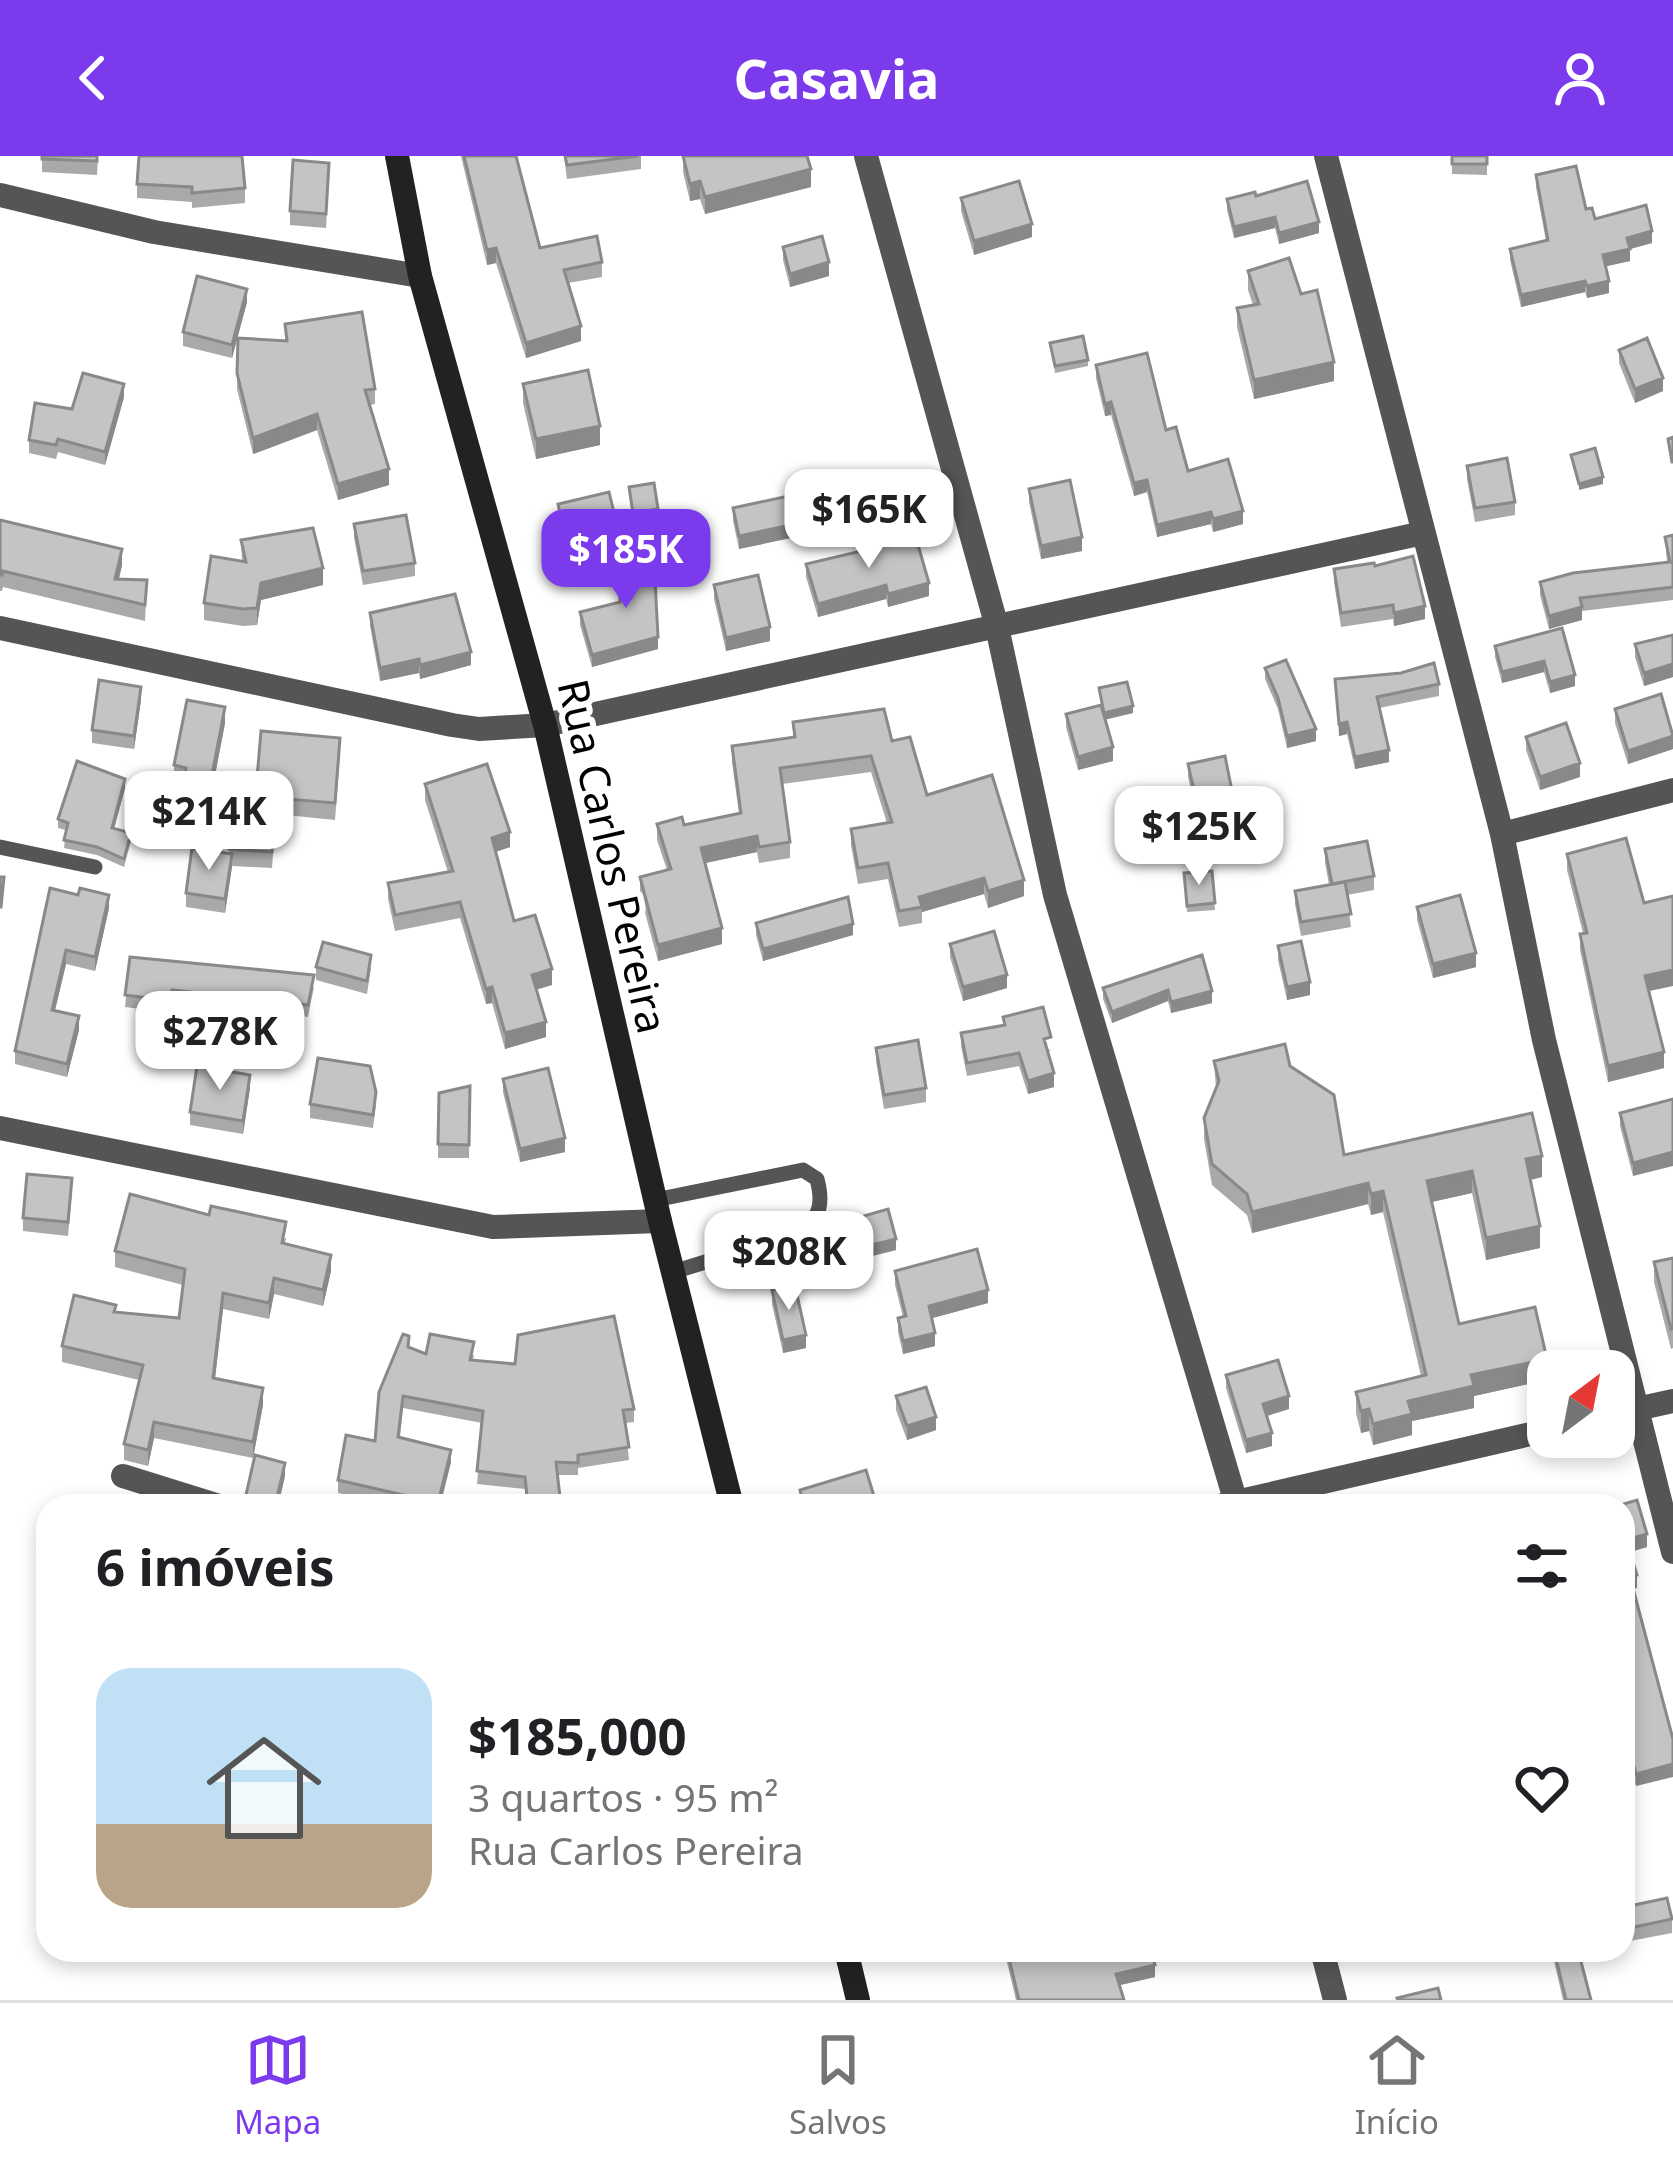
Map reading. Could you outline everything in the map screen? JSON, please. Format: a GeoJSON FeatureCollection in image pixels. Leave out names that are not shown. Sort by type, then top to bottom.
{"type":"FeatureCollection","features":[{"type":"Feature","properties":{"kind":"main road","name":"Rua Carlos Pereira"},"geometry":{"type":"LineString","coordinates":[[397,156],[420,276],[545,725],[729,1494]]}},
{"type":"Feature","properties":{"kind":"main road"},"geometry":{"type":"LineString","coordinates":[[849,1962],[858,2000]]}},
{"type":"Feature","properties":{"kind":"street"},"geometry":{"type":"LineString","coordinates":[[866,156],[997,627],[1054,895],[1228,1494]]}},
{"type":"Feature","properties":{"kind":"street"},"geometry":{"type":"LineString","coordinates":[[1326,156],[1502,835],[1613,1350]]}},
{"type":"Feature","properties":{"kind":"street"},"geometry":{"type":"LineString","coordinates":[[0,195],[154,232],[420,276]]}},
{"type":"Feature","properties":{"kind":"street"},"geometry":{"type":"LineString","coordinates":[[0,628],[452,725],[479,729],[545,725],[1423,533]]}},
{"type":"Feature","properties":{"kind":"street"},"geometry":{"type":"LineString","coordinates":[[1502,835],[1673,790]]}},
{"type":"Feature","properties":{"kind":"street"},"geometry":{"type":"LineString","coordinates":[[0,1128],[493,1227],[658,1210]]}},
{"type":"Feature","properties":{"kind":"street"},"geometry":{"type":"LineString","coordinates":[[1635,1409],[1673,1401]]}},
{"type":"Feature","properties":{"kind":"street"},"geometry":{"type":"LineString","coordinates":[[1277,1494],[1527,1435]]}},
{"type":"Feature","properties":{"kind":"street"},"geometry":{"type":"LineString","coordinates":[[1635,1438],[1673,1552]]}},
{"type":"Feature","properties":{"kind":"street"},"geometry":{"type":"LineString","coordinates":[[123,1476],[181,1494]]}},
{"type":"Feature","properties":{"kind":"street"},"geometry":{"type":"LineString","coordinates":[[1325,1962],[1335,2000]]}},
{"type":"Feature","properties":{"kind":"lane"},"geometry":{"type":"LineString","coordinates":[[0,847],[94,867]]}},
{"type":"Feature","properties":{"kind":"lane"},"geometry":{"type":"LineString","coordinates":[[658,1210],[781,1172],[803,1171],[817,1179],[822,1200],[815,1221],[802,1232],[673,1272]]}},
{"type":"Feature","properties":{"kind":"building"},"geometry":{"type":"Polygon","coordinates":[[[97,156],[97,161],[42,159],[97,156]]]}},
{"type":"Feature","properties":{"kind":"building"},"geometry":{"type":"Polygon","coordinates":[[[139,156],[242,156],[245,188],[192,193],[192,187],[137,184],[139,156]]]}},
{"type":"Feature","properties":{"kind":"building"},"geometry":{"type":"Polygon","coordinates":[[[464,156],[516,156],[540,248],[597,236],[602,262],[564,270],[581,326],[526,343],[496,248],[487,250],[464,156]]]}},
{"type":"Feature","properties":{"kind":"building"},"geometry":{"type":"Polygon","coordinates":[[[565,156],[638,156],[567,165],[565,156]]]}},
{"type":"Feature","properties":{"kind":"building"},"geometry":{"type":"Polygon","coordinates":[[[683,156],[807,156],[811,169],[705,197],[700,181],[690,184],[683,156]]]}},
{"type":"Feature","properties":{"kind":"building"},"geometry":{"type":"Polygon","coordinates":[[[1452,156],[1487,156],[1487,164],[1452,164],[1452,156]]]}},
{"type":"Feature","properties":{"kind":"building"},"geometry":{"type":"Polygon","coordinates":[[[293,160],[329,163],[326,214],[290,211],[293,160]]]}},
{"type":"Feature","properties":{"kind":"building"},"geometry":{"type":"Polygon","coordinates":[[[1576,166],[1586,209],[1592,208],[1595,219],[1646,205],[1652,231],[1627,238],[1630,249],[1603,255],[1609,281],[1587,286],[1585,281],[1521,295],[1510,249],[1548,240],[1536,175],[1576,166]]]}},
{"type":"Feature","properties":{"kind":"building"},"geometry":{"type":"Polygon","coordinates":[[[1019,181],[1032,224],[974,241],[961,198],[1019,181]]]}},
{"type":"Feature","properties":{"kind":"building"},"geometry":{"type":"Polygon","coordinates":[[[1307,181],[1319,222],[1279,233],[1275,217],[1234,227],[1227,199],[1307,181]]]}},
{"type":"Feature","properties":{"kind":"building"},"geometry":{"type":"Polygon","coordinates":[[[822,236],[829,262],[790,274],[783,247],[822,236]]]}},
{"type":"Feature","properties":{"kind":"building"},"geometry":{"type":"Polygon","coordinates":[[[1289,258],[1301,294],[1317,290],[1334,362],[1254,380],[1237,308],[1259,304],[1248,271],[1289,258]]]}},
{"type":"Feature","properties":{"kind":"building"},"geometry":{"type":"Polygon","coordinates":[[[197,276],[247,289],[232,345],[183,332],[197,276]]]}},
{"type":"Feature","properties":{"kind":"building"},"geometry":{"type":"Polygon","coordinates":[[[362,312],[375,389],[365,390],[389,469],[338,484],[317,414],[253,438],[237,373],[238,338],[287,341],[285,324],[362,312]]]}},
{"type":"Feature","properties":{"kind":"building"},"geometry":{"type":"Polygon","coordinates":[[[1083,336],[1088,360],[1055,366],[1050,343],[1083,336]]]}},
{"type":"Feature","properties":{"kind":"building"},"geometry":{"type":"Polygon","coordinates":[[[1647,338],[1663,378],[1635,389],[1619,350],[1647,338]]]}},
{"type":"Feature","properties":{"kind":"building"},"geometry":{"type":"Polygon","coordinates":[[[1147,353],[1166,430],[1176,427],[1188,471],[1228,459],[1243,511],[1213,519],[1211,512],[1157,525],[1147,480],[1134,483],[1096,365],[1147,353]]]}},
{"type":"Feature","properties":{"kind":"building"},"geometry":{"type":"Polygon","coordinates":[[[588,370],[600,426],[536,439],[523,384],[588,370]]]}},
{"type":"Feature","properties":{"kind":"building"},"geometry":{"type":"Polygon","coordinates":[[[83,373],[124,384],[105,452],[58,439],[56,445],[29,440],[35,403],[72,409],[83,373]]]}},
{"type":"Feature","properties":{"kind":"building"},"geometry":{"type":"Polygon","coordinates":[[[1595,448],[1603,477],[1579,484],[1571,455],[1595,448]]]}},
{"type":"Feature","properties":{"kind":"building"},"geometry":{"type":"Polygon","coordinates":[[[1507,458],[1515,502],[1475,508],[1467,466],[1507,458]]]}},
{"type":"Feature","properties":{"kind":"building"},"geometry":{"type":"Polygon","coordinates":[[[1070,480],[1082,537],[1041,546],[1029,489],[1070,480]]]}},
{"type":"Feature","properties":{"kind":"building"},"geometry":{"type":"Polygon","coordinates":[[[654,483],[658,509],[633,513],[629,487],[654,483]]]}},
{"type":"Feature","properties":{"kind":"building"},"geometry":{"type":"Polygon","coordinates":[[[812,491],[819,519],[739,536],[733,508],[812,491]]]}},
{"type":"Feature","properties":{"kind":"building"},"geometry":{"type":"Polygon","coordinates":[[[609,492],[621,541],[569,552],[558,504],[609,492]]]}},
{"type":"Feature","properties":{"kind":"building"},"geometry":{"type":"Polygon","coordinates":[[[406,515],[415,563],[363,571],[354,524],[406,515]]]}},
{"type":"Feature","properties":{"kind":"building"},"geometry":{"type":"Polygon","coordinates":[[[0,520],[122,549],[115,579],[147,580],[145,605],[0,574],[0,520]]]}},
{"type":"Feature","properties":{"kind":"building"},"geometry":{"type":"Polygon","coordinates":[[[313,528],[323,568],[261,583],[257,608],[204,603],[211,556],[246,562],[241,540],[313,528]]]}},
{"type":"Feature","properties":{"kind":"building"},"geometry":{"type":"Polygon","coordinates":[[[1673,535],[1673,587],[1580,598],[1582,607],[1549,616],[1540,582],[1573,573],[1670,562],[1665,537],[1673,535]]]}},
{"type":"Feature","properties":{"kind":"building"},"geometry":{"type":"Polygon","coordinates":[[[916,538],[929,583],[888,594],[886,585],[818,604],[806,564],[916,538]]]}},
{"type":"Feature","properties":{"kind":"building"},"geometry":{"type":"Polygon","coordinates":[[[1413,556],[1425,606],[1394,613],[1393,605],[1341,613],[1334,569],[1375,566],[1413,556]]]}},
{"type":"Feature","properties":{"kind":"building"},"geometry":{"type":"Polygon","coordinates":[[[654,561],[658,637],[592,655],[580,612],[620,602],[619,562],[654,561]]]}},
{"type":"Feature","properties":{"kind":"building"},"geometry":{"type":"Polygon","coordinates":[[[758,575],[770,627],[726,638],[714,585],[758,575]]]}},
{"type":"Feature","properties":{"kind":"building"},"geometry":{"type":"Polygon","coordinates":[[[455,594],[471,652],[420,665],[419,659],[380,668],[370,613],[455,594]]]}},
{"type":"Feature","properties":{"kind":"building"},"geometry":{"type":"Polygon","coordinates":[[[1562,628],[1575,675],[1550,682],[1544,661],[1502,672],[1495,646],[1562,628]]]}},
{"type":"Feature","properties":{"kind":"building"},"geometry":{"type":"Polygon","coordinates":[[[1673,635],[1673,664],[1644,673],[1635,644],[1673,635]]]}},
{"type":"Feature","properties":{"kind":"building"},"geometry":{"type":"Polygon","coordinates":[[[1286,660],[1316,729],[1287,736],[1265,668],[1286,660]]]}},
{"type":"Feature","properties":{"kind":"building"},"geometry":{"type":"Polygon","coordinates":[[[1434,663],[1439,684],[1377,697],[1389,750],[1355,757],[1347,722],[1339,724],[1335,679],[1401,673],[1434,663]]]}},
{"type":"Feature","properties":{"kind":"building"},"geometry":{"type":"Polygon","coordinates":[[[99,680],[141,687],[134,736],[92,730],[99,680]]]}},
{"type":"Feature","properties":{"kind":"building"},"geometry":{"type":"Polygon","coordinates":[[[1127,682],[1133,706],[1104,713],[1099,688],[1127,682]]]}},
{"type":"Feature","properties":{"kind":"building"},"geometry":{"type":"Polygon","coordinates":[[[1661,694],[1673,736],[1628,751],[1615,709],[1661,694]]]}},
{"type":"Feature","properties":{"kind":"building"},"geometry":{"type":"Polygon","coordinates":[[[187,700],[225,707],[211,780],[256,790],[261,731],[340,738],[335,803],[276,798],[272,852],[229,849],[232,808],[179,797],[186,768],[174,765],[187,700]]]}},
{"type":"Feature","properties":{"kind":"building"},"geometry":{"type":"Polygon","coordinates":[[[1101,705],[1113,747],[1078,757],[1066,714],[1101,705]]]}},
{"type":"Feature","properties":{"kind":"building"},"geometry":{"type":"Polygon","coordinates":[[[884,709],[892,741],[910,737],[927,795],[992,775],[1024,880],[988,891],[984,878],[919,897],[922,907],[899,911],[888,863],[858,868],[851,829],[892,822],[871,756],[780,768],[790,842],[759,847],[757,836],[701,848],[722,928],[658,945],[640,877],[671,869],[657,824],[682,817],[684,825],[741,813],[732,746],[795,737],[793,722],[884,709]]]}},
{"type":"Feature","properties":{"kind":"building"},"geometry":{"type":"Polygon","coordinates":[[[1566,723],[1580,763],[1540,777],[1526,737],[1566,723]]]}},
{"type":"Feature","properties":{"kind":"building"},"geometry":{"type":"Polygon","coordinates":[[[1225,756],[1232,791],[1196,799],[1188,764],[1225,756]]]}},
{"type":"Feature","properties":{"kind":"building"},"geometry":{"type":"Polygon","coordinates":[[[77,761],[125,779],[112,828],[131,833],[124,859],[64,840],[68,823],[58,819],[77,761]]]}},
{"type":"Feature","properties":{"kind":"building"},"geometry":{"type":"Polygon","coordinates":[[[487,764],[510,832],[492,838],[514,921],[535,915],[552,969],[532,975],[546,1022],[505,1033],[492,987],[486,989],[460,902],[395,915],[388,883],[453,871],[425,784],[487,764]]]}},
{"type":"Feature","properties":{"kind":"building"},"geometry":{"type":"Polygon","coordinates":[[[1626,838],[1644,903],[1673,896],[1673,970],[1645,976],[1664,1052],[1608,1066],[1580,934],[1587,933],[1567,854],[1626,838]]]}},
{"type":"Feature","properties":{"kind":"building"},"geometry":{"type":"Polygon","coordinates":[[[1367,841],[1374,876],[1332,884],[1325,849],[1367,841]]]}},
{"type":"Feature","properties":{"kind":"building"},"geometry":{"type":"Polygon","coordinates":[[[192,848],[232,854],[225,899],[186,893],[192,848]]]}},
{"type":"Feature","properties":{"kind":"building"},"geometry":{"type":"Polygon","coordinates":[[[1212,871],[1215,903],[1187,906],[1184,873],[1212,871]]]}},
{"type":"Feature","properties":{"kind":"building"},"geometry":{"type":"Polygon","coordinates":[[[1345,882],[1351,914],[1301,922],[1295,891],[1345,882]]]}},
{"type":"Feature","properties":{"kind":"building"},"geometry":{"type":"Polygon","coordinates":[[[50,888],[78,895],[80,888],[109,895],[95,957],[66,950],[52,1010],[79,1016],[67,1064],[15,1051],[50,888]]]}},
{"type":"Feature","properties":{"kind":"building"},"geometry":{"type":"Polygon","coordinates":[[[1460,895],[1476,953],[1433,964],[1417,907],[1460,895]]]}},
{"type":"Feature","properties":{"kind":"building"},"geometry":{"type":"Polygon","coordinates":[[[848,897],[853,924],[763,949],[756,923],[848,897]]]}},
{"type":"Feature","properties":{"kind":"building"},"geometry":{"type":"Polygon","coordinates":[[[994,931],[1007,975],[963,987],[950,944],[994,931]]]}},
{"type":"Feature","properties":{"kind":"building"},"geometry":{"type":"Polygon","coordinates":[[[1301,941],[1310,982],[1287,987],[1278,946],[1301,941]]]}},
{"type":"Feature","properties":{"kind":"building"},"geometry":{"type":"Polygon","coordinates":[[[323,942],[371,955],[367,981],[316,967],[323,942]]]}},
{"type":"Feature","properties":{"kind":"building"},"geometry":{"type":"Polygon","coordinates":[[[1202,955],[1212,991],[1171,1002],[1168,990],[1112,1012],[1103,988],[1202,955]]]}},
{"type":"Feature","properties":{"kind":"building"},"geometry":{"type":"Polygon","coordinates":[[[130,957],[314,975],[308,1005],[172,990],[171,1001],[125,995],[130,957]]]}},
{"type":"Feature","properties":{"kind":"building"},"geometry":{"type":"Polygon","coordinates":[[[1043,1007],[1051,1037],[1044,1039],[1054,1073],[1028,1081],[1019,1053],[967,1063],[961,1033],[1005,1025],[1003,1017],[1043,1007]]]}},
{"type":"Feature","properties":{"kind":"building"},"geometry":{"type":"Polygon","coordinates":[[[918,1040],[926,1088],[884,1095],[876,1048],[918,1040]]]}},
{"type":"Feature","properties":{"kind":"building"},"geometry":{"type":"Polygon","coordinates":[[[1285,1044],[1290,1066],[1334,1095],[1344,1155],[1532,1113],[1542,1156],[1526,1159],[1540,1226],[1486,1238],[1472,1171],[1427,1181],[1459,1324],[1535,1307],[1545,1350],[1527,1350],[1527,1363],[1471,1375],[1474,1386],[1408,1401],[1412,1414],[1373,1424],[1369,1409],[1361,1411],[1356,1392],[1426,1375],[1383,1191],[1371,1194],[1368,1183],[1252,1212],[1247,1194],[1212,1164],[1204,1118],[1219,1081],[1214,1061],[1285,1044]]]}},
{"type":"Feature","properties":{"kind":"building"},"geometry":{"type":"Polygon","coordinates":[[[318,1058],[370,1066],[376,1092],[373,1115],[310,1104],[318,1058]]]}},
{"type":"Feature","properties":{"kind":"building"},"geometry":{"type":"Polygon","coordinates":[[[197,1066],[250,1075],[243,1121],[190,1112],[197,1066]]]}},
{"type":"Feature","properties":{"kind":"building"},"geometry":{"type":"Polygon","coordinates":[[[548,1068],[565,1138],[520,1149],[503,1079],[548,1068]]]}},
{"type":"Feature","properties":{"kind":"building"},"geometry":{"type":"Polygon","coordinates":[[[470,1086],[469,1145],[438,1144],[439,1093],[470,1086]]]}},
{"type":"Feature","properties":{"kind":"building"},"geometry":{"type":"Polygon","coordinates":[[[1673,1099],[1673,1152],[1633,1163],[1620,1113],[1673,1099]]]}},
{"type":"Feature","properties":{"kind":"building"},"geometry":{"type":"Polygon","coordinates":[[[27,1174],[72,1178],[68,1222],[23,1218],[27,1174]]]}},
{"type":"Feature","properties":{"kind":"building"},"geometry":{"type":"Polygon","coordinates":[[[130,1194],[209,1215],[211,1206],[286,1222],[282,1243],[331,1255],[323,1290],[274,1278],[269,1303],[223,1293],[213,1378],[263,1388],[253,1442],[154,1422],[148,1450],[124,1444],[143,1365],[62,1346],[74,1295],[116,1305],[114,1312],[179,1318],[185,1269],[115,1251],[130,1194]]]}},
{"type":"Feature","properties":{"kind":"building"},"geometry":{"type":"Polygon","coordinates":[[[888,1209],[896,1239],[818,1256],[811,1231],[888,1209]]]}},
{"type":"Feature","properties":{"kind":"building"},"geometry":{"type":"Polygon","coordinates":[[[977,1249],[988,1290],[929,1306],[935,1333],[903,1341],[898,1318],[906,1316],[895,1271],[977,1249]]]}},
{"type":"Feature","properties":{"kind":"building"},"geometry":{"type":"Polygon","coordinates":[[[1673,1258],[1673,1328],[1671,1329],[1654,1262],[1673,1258]]]}},
{"type":"Feature","properties":{"kind":"building"},"geometry":{"type":"Polygon","coordinates":[[[795,1286],[806,1335],[783,1340],[772,1290],[795,1286]]]}},
{"type":"Feature","properties":{"kind":"building"},"geometry":{"type":"Polygon","coordinates":[[[614,1316],[634,1409],[623,1410],[629,1447],[578,1455],[578,1463],[556,1462],[560,1494],[527,1494],[525,1477],[477,1471],[483,1411],[403,1396],[398,1437],[451,1450],[440,1494],[399,1494],[338,1480],[346,1435],[375,1441],[379,1392],[403,1334],[409,1336],[408,1347],[426,1354],[430,1334],[474,1342],[470,1360],[515,1364],[518,1335],[614,1316]]]}},
{"type":"Feature","properties":{"kind":"building"},"geometry":{"type":"Polygon","coordinates":[[[1278,1360],[1289,1396],[1263,1404],[1272,1433],[1246,1440],[1226,1375],[1278,1360]]]}},
{"type":"Feature","properties":{"kind":"building"},"geometry":{"type":"Polygon","coordinates":[[[926,1387],[936,1417],[907,1426],[896,1396],[926,1387]]]}},
{"type":"Feature","properties":{"kind":"building"},"geometry":{"type":"Polygon","coordinates":[[[255,1455],[285,1463],[278,1494],[246,1494],[255,1455]]]}},
{"type":"Feature","properties":{"kind":"building"},"geometry":{"type":"Polygon","coordinates":[[[866,1470],[873,1494],[801,1494],[800,1490],[866,1470]]]}},
{"type":"Feature","properties":{"kind":"building"},"geometry":{"type":"Polygon","coordinates":[[[1635,1501],[1647,1534],[1635,1537],[1635,1501]]]}},
{"type":"Feature","properties":{"kind":"building"},"geometry":{"type":"Polygon","coordinates":[[[1635,1596],[1673,1739],[1673,1764],[1636,1774],[1635,1596]]]}},
{"type":"Feature","properties":{"kind":"building"},"geometry":{"type":"Polygon","coordinates":[[[1667,1898],[1672,1919],[1635,1927],[1635,1905],[1667,1898]]]}},
{"type":"Feature","properties":{"kind":"building"},"geometry":{"type":"Polygon","coordinates":[[[1010,1962],[1154,1962],[1116,1974],[1124,2000],[1019,2000],[1010,1962]]]}},
{"type":"Feature","properties":{"kind":"building"},"geometry":{"type":"Polygon","coordinates":[[[1557,1962],[1581,1962],[1591,2000],[1566,2000],[1557,1962]]]}},
{"type":"Feature","properties":{"kind":"building"},"geometry":{"type":"Polygon","coordinates":[[[1438,1988],[1441,2000],[1397,1998],[1438,1988]]]}}]}
